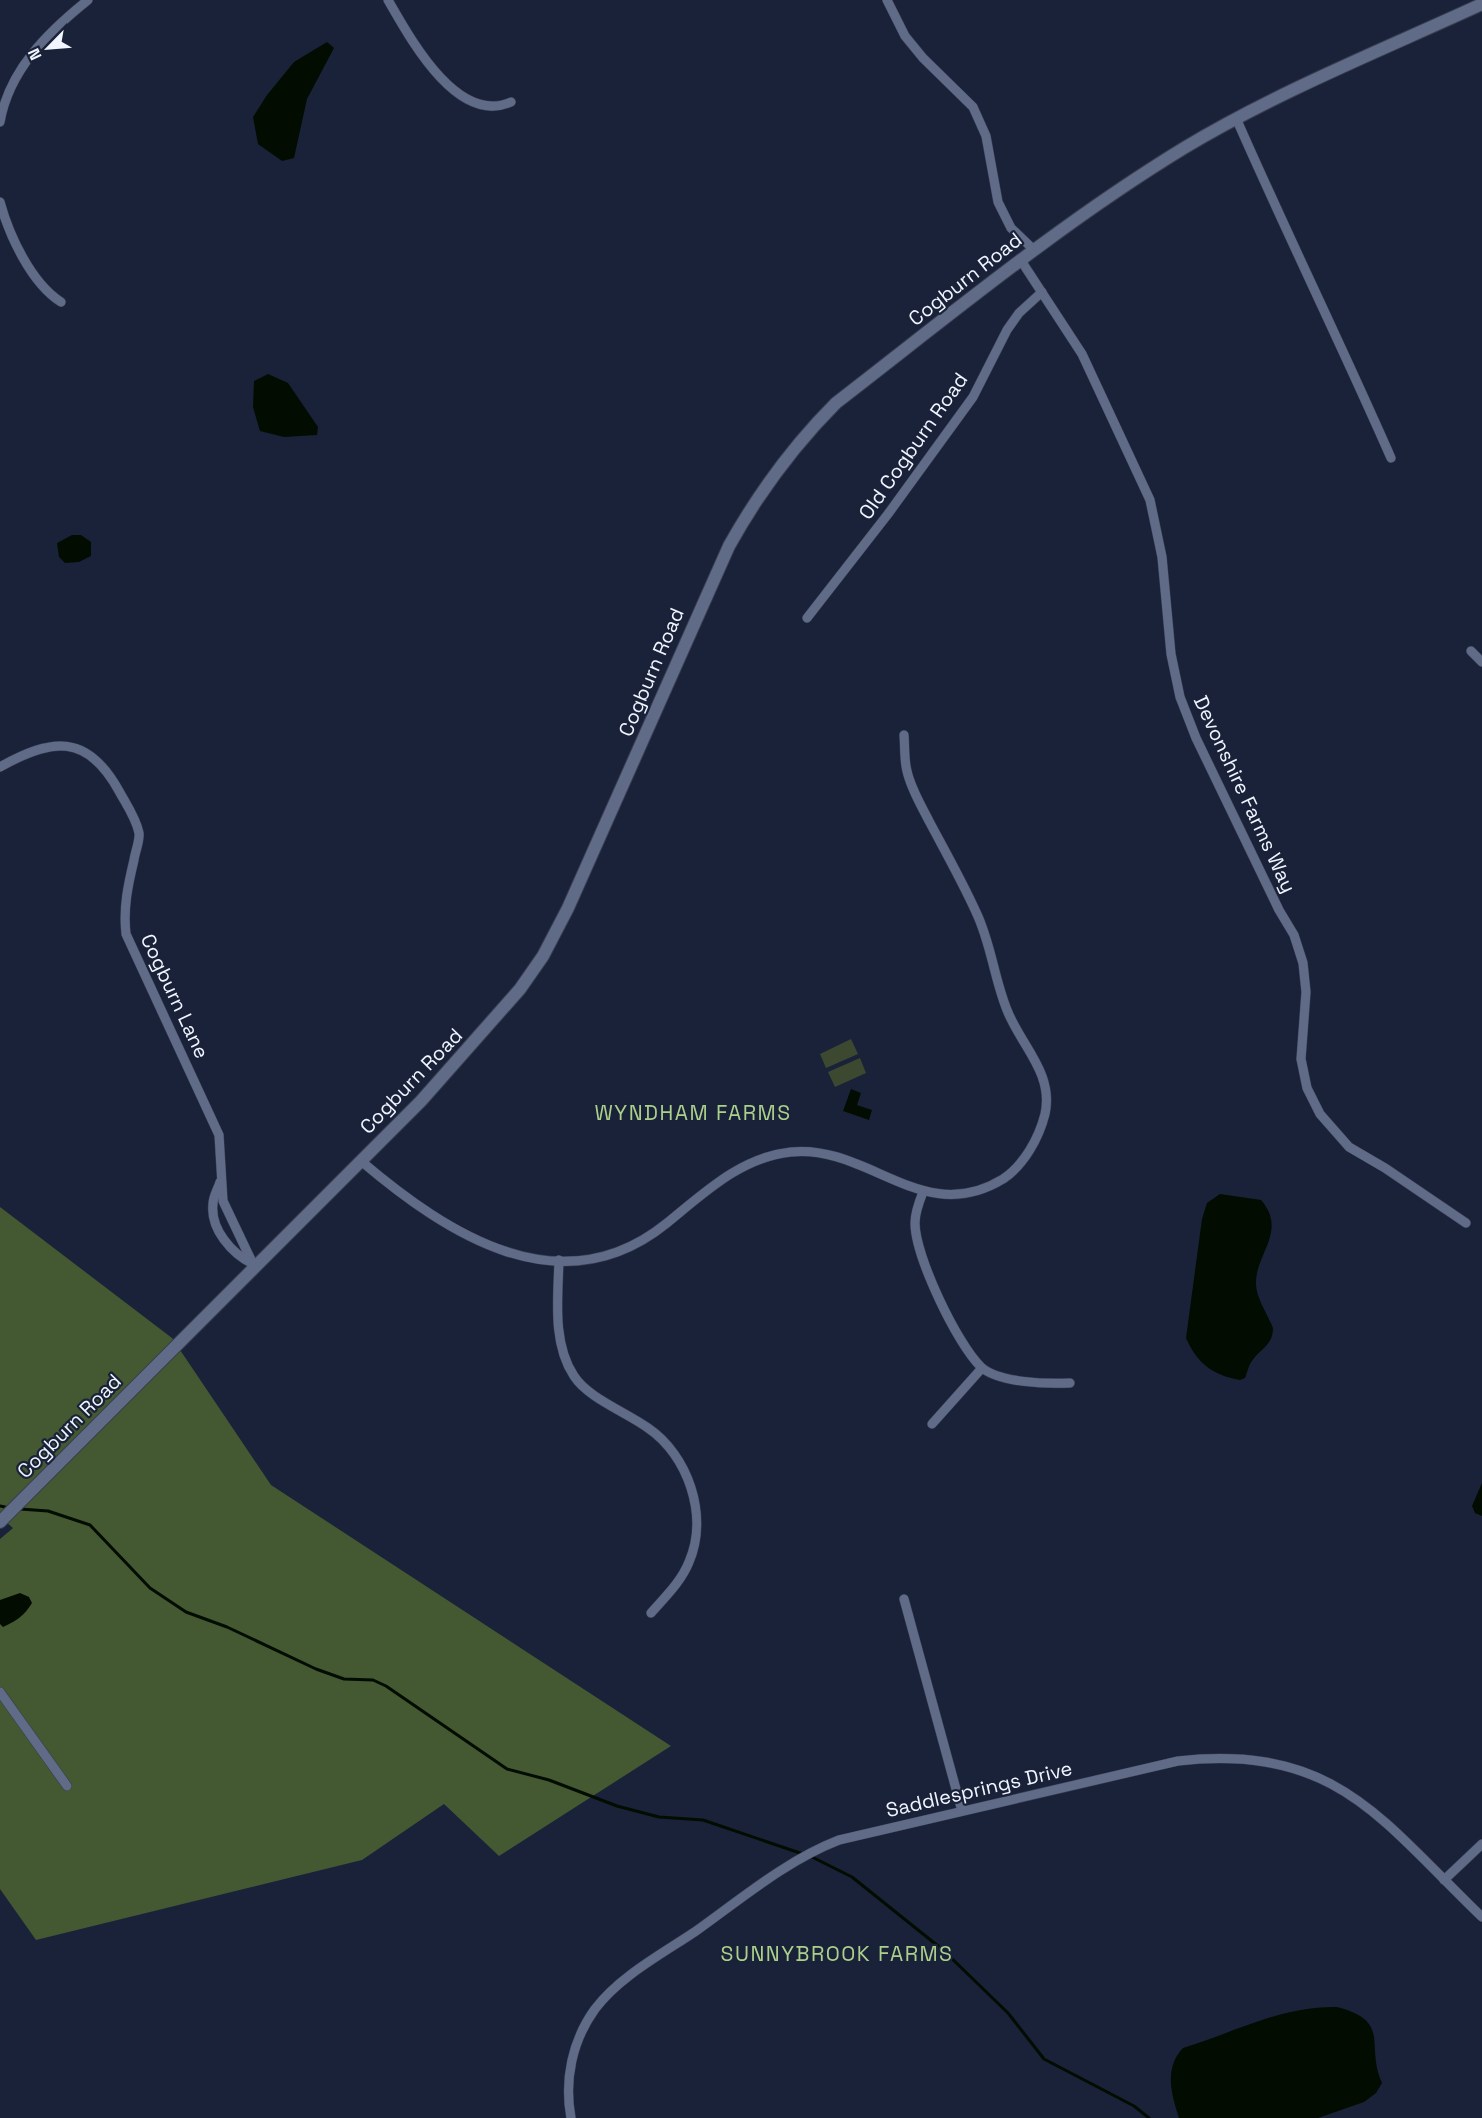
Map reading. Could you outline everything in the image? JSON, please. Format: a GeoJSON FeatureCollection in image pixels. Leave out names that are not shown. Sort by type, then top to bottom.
{"type":"FeatureCollection","features":[{"type":"Feature","properties":{"kind":"street"},"geometry":{"type":"LineString","coordinates":[[0,122],[10,89],[26,61],[48,35],[88,0]]}},
{"type":"Feature","properties":{"kind":"street"},"geometry":{"type":"LineString","coordinates":[[388,0],[414,46],[442,79],[484,107],[498,108],[511,102]]}},
{"type":"Feature","properties":{"kind":"street"},"geometry":{"type":"LineString","coordinates":[[887,0],[905,36],[923,58],[973,107],[986,136],[998,202],[1011,228],[1033,249]]}},
{"type":"Feature","properties":{"kind":"street","name":"Cogburn Road"},"geometry":{"type":"LineString","coordinates":[[0,1522],[255,1265],[415,1108],[495,1020],[543,956],[568,908],[729,546],[748,512],[782,465],[836,403],[1033,249],[1137,179],[1236,118],[1482,4]]}},
{"type":"Feature","properties":{"kind":"street"},"geometry":{"type":"LineString","coordinates":[[0,85],[10,89]]}},
{"type":"Feature","properties":{"kind":"street"},"geometry":{"type":"LineString","coordinates":[[1236,118],[1292,246],[1356,376],[1391,458]]}},
{"type":"Feature","properties":{"kind":"street"},"geometry":{"type":"LineString","coordinates":[[0,201],[9,229],[23,256],[48,291],[61,302]]}},
{"type":"Feature","properties":{"kind":"street","name":"Devonshire Farms Way"},"geometry":{"type":"LineString","coordinates":[[1020,259],[1082,354],[1150,500],[1162,557],[1171,654],[1180,697],[1196,738],[1294,935],[1303,963],[1306,992],[1301,1059],[1313,1101],[1328,1126],[1348,1147],[1386,1168],[1466,1223]]}},
{"type":"Feature","properties":{"kind":"street","name":"Old Cogburn Road"},"geometry":{"type":"LineString","coordinates":[[807,618],[888,514],[973,397],[1007,330],[1019,313],[1042,292]]}},
{"type":"Feature","properties":{"kind":"street"},"geometry":{"type":"LineString","coordinates":[[1471,651],[1482,662]]}},
{"type":"Feature","properties":{"kind":"street"},"geometry":{"type":"LineString","coordinates":[[361,1161],[407,1200],[456,1231],[510,1252],[559,1260],[603,1258],[630,1248],[655,1232],[736,1170],[777,1154],[806,1151],[834,1155],[923,1192],[947,1196],[967,1194],[1007,1176],[1027,1154],[1040,1128],[1047,1100],[1047,1085],[1006,1009],[988,943],[977,913],[915,793],[907,770],[904,735]]}},
{"type":"Feature","properties":{"kind":"street","name":"Cogburn Lane"},"geometry":{"type":"LineString","coordinates":[[0,766],[45,746],[67,746],[92,755],[108,770],[135,820],[139,835],[127,891],[124,918],[126,933],[219,1135],[220,1179],[213,1202],[216,1221],[230,1248],[242,1259],[255,1265]]}},
{"type":"Feature","properties":{"kind":"street"},"geometry":{"type":"LineString","coordinates":[[923,1192],[915,1222],[920,1249],[955,1330],[982,1368],[1017,1381],[1070,1383]]}},
{"type":"Feature","properties":{"kind":"street"},"geometry":{"type":"LineString","coordinates":[[559,1260],[558,1322],[567,1364],[574,1377],[596,1397],[658,1434],[682,1468],[694,1498],[697,1528],[690,1560],[681,1579],[651,1613]]}},
{"type":"Feature","properties":{"kind":"street"},"geometry":{"type":"LineString","coordinates":[[932,1424],[982,1368]]}},
{"type":"Feature","properties":{"kind":"street"},"geometry":{"type":"LineString","coordinates":[[904,1599],[962,1811]]}},
{"type":"Feature","properties":{"kind":"street"},"geometry":{"type":"LineString","coordinates":[[0,1692],[67,1786]]}},
{"type":"Feature","properties":{"kind":"street","name":"Saddlesprings Drive"},"geometry":{"type":"LineString","coordinates":[[571,2118],[568,2091],[574,2051],[596,2009],[627,1979],[818,1848],[839,1840],[1178,1761],[1216,1757],[1253,1759],[1302,1770],[1351,1794],[1384,1819],[1482,1917]]}},
{"type":"Feature","properties":{"kind":"street"},"geometry":{"type":"LineString","coordinates":[[1444,1880],[1482,1844]]}},
{"type":"Feature","properties":{"kind":"green space"},"geometry":{"type":"Polygon","coordinates":[[[851,1039],[858,1054],[826,1068],[820,1054],[851,1039]]]}},
{"type":"Feature","properties":{"kind":"green space"},"geometry":{"type":"Polygon","coordinates":[[[860,1058],[866,1073],[835,1087],[828,1072],[860,1058]]]}},
{"type":"Feature","properties":{"kind":"green space"},"geometry":{"type":"Polygon","coordinates":[[[0,1207],[172,1338],[271,1485],[671,1746],[499,1856],[444,1804],[362,1860],[36,1940],[0,1889],[0,1539],[13,1528],[0,1517],[0,1207]]]}},
{"type":"Feature","properties":{"kind":"shaded area"},"geometry":{"type":"Polygon","coordinates":[[[327,42],[334,48],[307,99],[294,158],[282,161],[258,144],[253,117],[267,95],[294,62],[327,42]]]}},
{"type":"Feature","properties":{"kind":"shaded area"},"geometry":{"type":"Polygon","coordinates":[[[268,374],[288,383],[318,427],[317,435],[284,437],[260,431],[253,407],[254,381],[268,374]]]}},
{"type":"Feature","properties":{"kind":"shaded area"},"geometry":{"type":"Polygon","coordinates":[[[72,535],[81,535],[91,542],[91,556],[79,562],[65,563],[59,557],[57,543],[72,535]]]}},
{"type":"Feature","properties":{"kind":"shaded area"},"geometry":{"type":"Polygon","coordinates":[[[851,1089],[861,1093],[857,1105],[872,1110],[869,1120],[843,1111],[851,1089]]]}},
{"type":"Feature","properties":{"kind":"shaded area"},"geometry":{"type":"Polygon","coordinates":[[[1220,1194],[1261,1200],[1268,1211],[1271,1222],[1271,1232],[1257,1273],[1256,1284],[1260,1301],[1273,1328],[1271,1340],[1250,1364],[1245,1378],[1240,1380],[1221,1375],[1207,1366],[1195,1354],[1186,1338],[1202,1219],[1207,1203],[1220,1194]]]}},
{"type":"Feature","properties":{"kind":"shaded area"},"geometry":{"type":"Polygon","coordinates":[[[1482,1483],[1482,1516],[1475,1513],[1472,1506],[1482,1483]]]}},
{"type":"Feature","properties":{"kind":"shaded area"},"geometry":{"type":"Polygon","coordinates":[[[20,1593],[29,1597],[32,1603],[19,1618],[3,1627],[0,1624],[0,1600],[20,1593]]]}},
{"type":"Feature","properties":{"kind":"shaded area"},"geometry":{"type":"Polygon","coordinates":[[[1337,2007],[1365,2019],[1374,2036],[1377,2069],[1382,2083],[1376,2093],[1364,2102],[1318,2118],[1179,2118],[1172,2090],[1171,2072],[1183,2048],[1277,2015],[1337,2007]]]}},
{"type":"Feature","properties":{"kind":"waterway"},"geometry":{"type":"LineString","coordinates":[[0,1506],[10,1508]]}},
{"type":"Feature","properties":{"kind":"waterway"},"geometry":{"type":"LineString","coordinates":[[20,1509],[48,1511],[90,1525],[150,1588],[186,1612],[227,1627],[316,1669],[344,1679],[373,1680],[386,1686],[507,1769],[549,1780],[617,1806],[659,1817],[703,1820],[803,1854]]}},
{"type":"Feature","properties":{"kind":"waterway"},"geometry":{"type":"LineString","coordinates":[[810,1856],[852,1877],[943,1950],[1008,2013],[1044,2059],[1134,2106],[1149,2118]]}},
{"type":"Feature","properties":{"kind":"district","name":"WYNDHAM FARMS"},"geometry":{"type":"Point","coordinates":[693,1112]}},
{"type":"Feature","properties":{"kind":"district","name":"SUNNYBROOK FARMS"},"geometry":{"type":"Point","coordinates":[837,1953]}}]}
